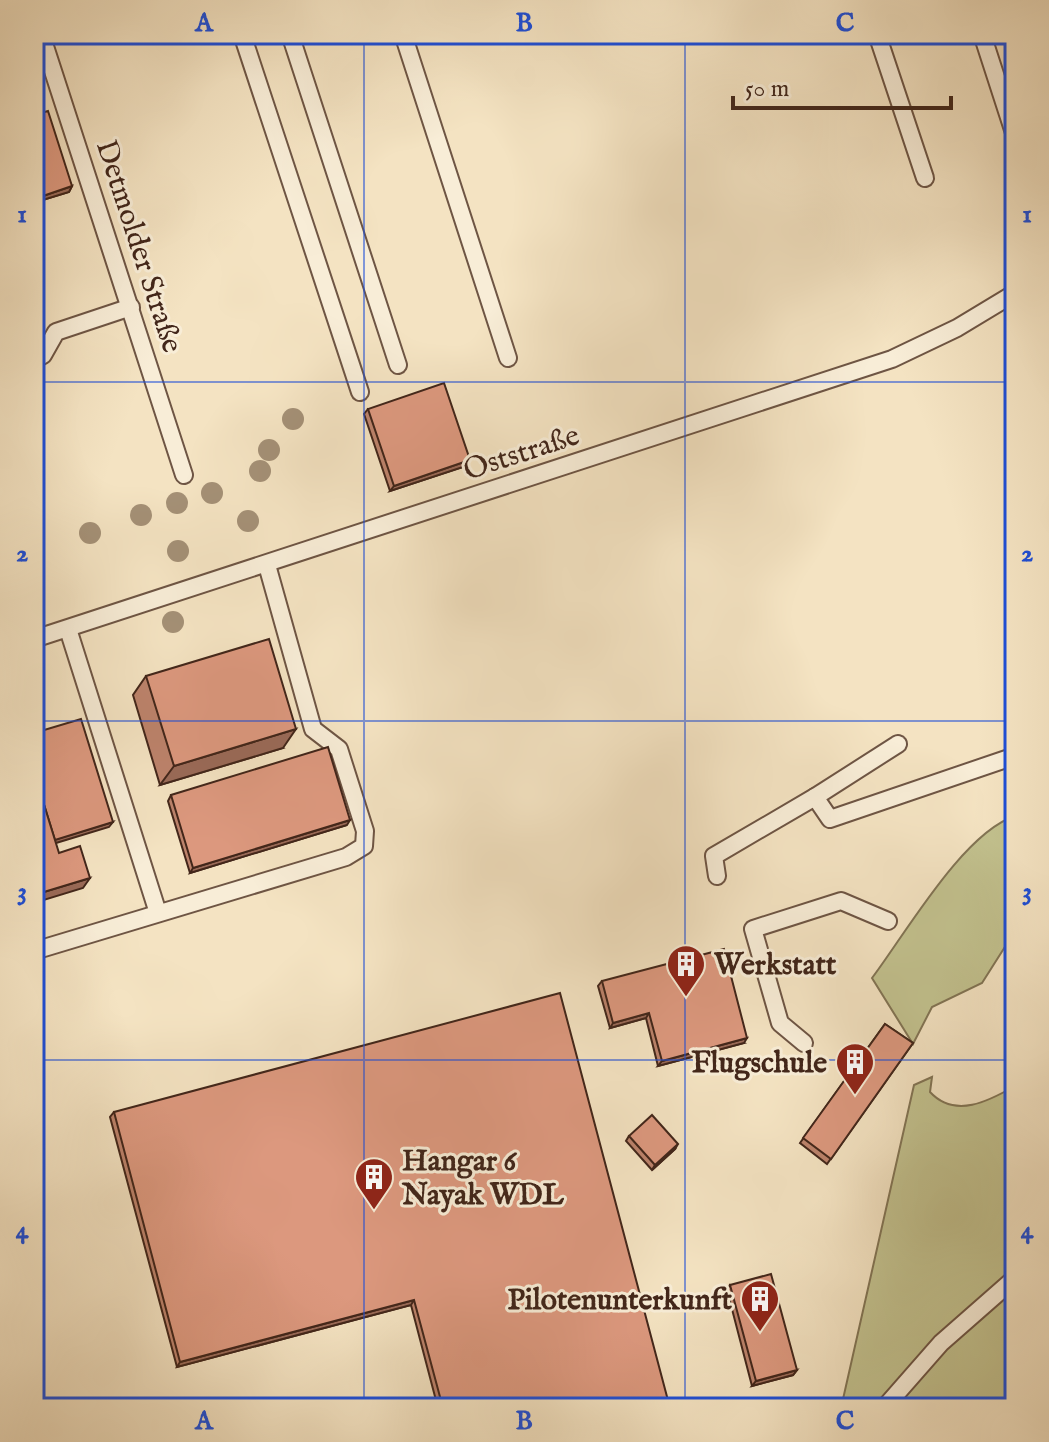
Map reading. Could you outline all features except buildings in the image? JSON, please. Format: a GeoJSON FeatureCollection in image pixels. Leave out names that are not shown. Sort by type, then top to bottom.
{"type":"FeatureCollection","features":[{"type":"Feature","properties":{"kind":"lane","name":"Detmolder Straße"},"geometry":{"type":"LineString","coordinates":[[41,34],[184,475]]}},
{"type":"Feature","properties":{"kind":"lane"},"geometry":{"type":"LineString","coordinates":[[242,34],[360,392]]}},
{"type":"Feature","properties":{"kind":"lane"},"geometry":{"type":"LineString","coordinates":[[290,34],[398,365]]}},
{"type":"Feature","properties":{"kind":"lane"},"geometry":{"type":"LineString","coordinates":[[403,34],[508,358]]}},
{"type":"Feature","properties":{"kind":"lane"},"geometry":{"type":"LineString","coordinates":[[877,34],[925,178]]}},
{"type":"Feature","properties":{"kind":"lane"},"geometry":{"type":"LineString","coordinates":[[982,34],[1015,136]]}},
{"type":"Feature","properties":{"kind":"lane","name":"Oststraße"},"geometry":{"type":"LineString","coordinates":[[34,639],[892,359],[957,328],[1015,293]]}},
{"type":"Feature","properties":{"kind":"lane"},"geometry":{"type":"LineString","coordinates":[[34,360],[43,355],[56,332],[131,307]]}},
{"type":"Feature","properties":{"kind":"lane"},"geometry":{"type":"LineString","coordinates":[[34,951],[346,857],[364,846],[365,831],[339,749],[313,729],[267,565]]}},
{"type":"Feature","properties":{"kind":"lane"},"geometry":{"type":"LineString","coordinates":[[68,629],[158,913]]}},
{"type":"Feature","properties":{"kind":"lane"},"geometry":{"type":"LineString","coordinates":[[717,876],[714,856],[898,744]]}},
{"type":"Feature","properties":{"kind":"lane"},"geometry":{"type":"LineString","coordinates":[[815,797],[830,819],[1015,756]]}},
{"type":"Feature","properties":{"kind":"lane"},"geometry":{"type":"LineString","coordinates":[[804,1043],[780,1023],[753,929],[841,901],[888,921]]}},
{"type":"Feature","properties":{"kind":"lane"},"geometry":{"type":"LineString","coordinates":[[884,1408],[941,1343],[1015,1278]]}},
{"type":"Feature","properties":{"kind":"shaded area"},"geometry":{"type":"Polygon","coordinates":[[[1015,816],[1015,931],[982,983],[932,1007],[913,1044],[872,978],[956,863],[995,826],[1015,816]]]}},
{"type":"Feature","properties":{"kind":"shaded area"},"geometry":{"type":"Polygon","coordinates":[[[932,1077],[930,1092],[950,1105],[983,1102],[1015,1086],[1015,1408],[841,1408],[914,1085],[932,1077]]]}},
{"type":"Feature","properties":{"kind":"place","name":"Werkstatt"},"geometry":{"type":"Point","coordinates":[686,998]}},
{"type":"Feature","properties":{"kind":"place","name":"Flugschule"},"geometry":{"type":"Point","coordinates":[855,1096]}},
{"type":"Feature","properties":{"kind":"place","name":"Hangar 6 Nayak WDL"},"geometry":{"type":"Point","coordinates":[374,1211]}},
{"type":"Feature","properties":{"kind":"place","name":"Pilotenunterkunft"},"geometry":{"type":"Point","coordinates":[760,1333]}}]}
